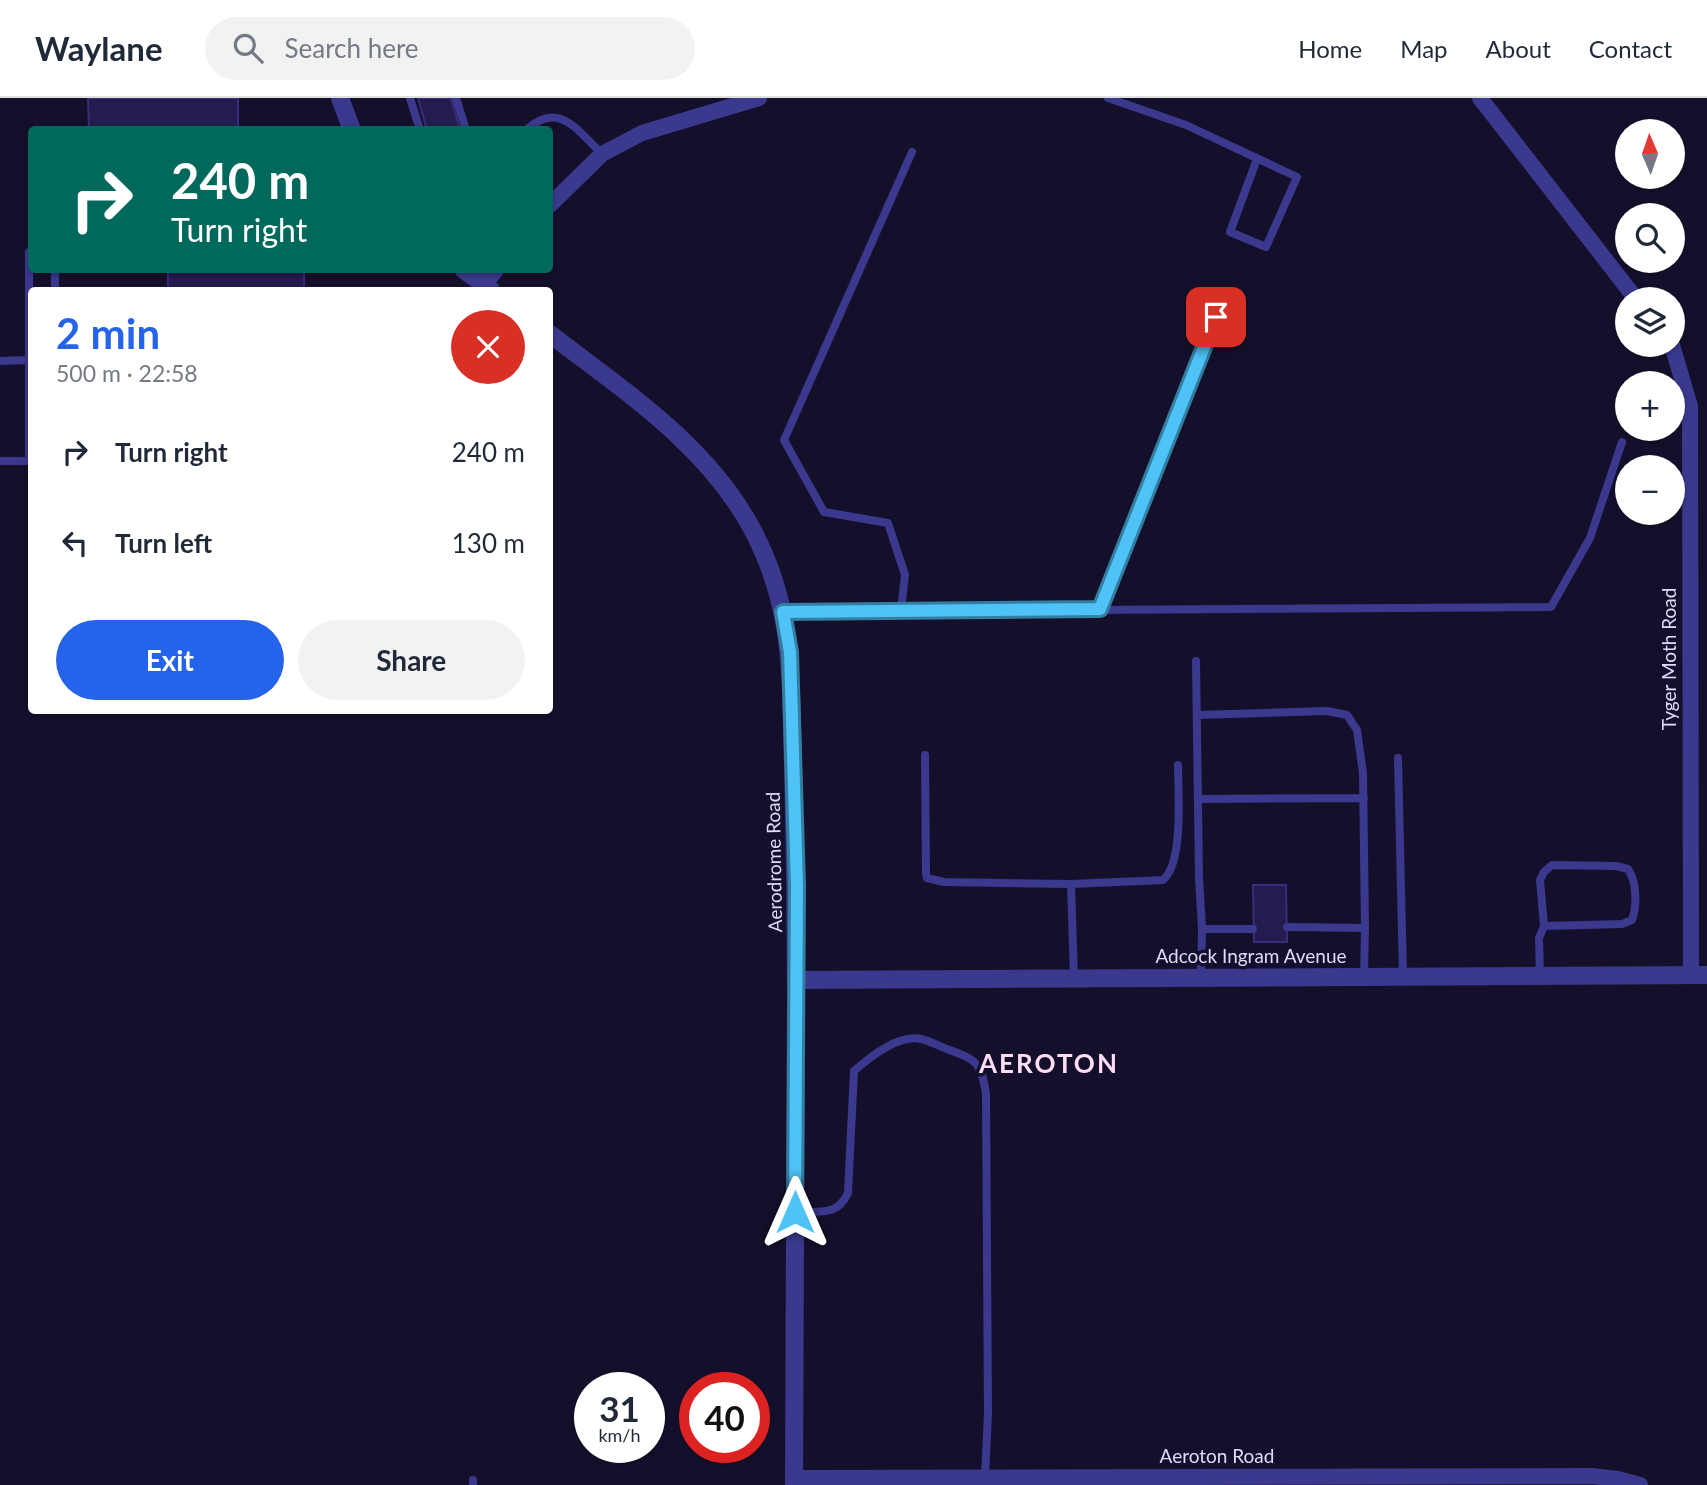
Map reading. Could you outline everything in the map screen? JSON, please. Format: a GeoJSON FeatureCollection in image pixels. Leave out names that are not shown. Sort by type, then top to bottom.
{"type":"FeatureCollection","features":[{"type":"Feature","properties":{"kind":"street"},"geometry":{"type":"LineString","coordinates":[[340,98],[350,126]]}},
{"type":"Feature","properties":{"kind":"street"},"geometry":{"type":"LineString","coordinates":[[555,189],[602,153],[642,133],[759,98]]}},
{"type":"Feature","properties":{"kind":"street"},"geometry":{"type":"LineString","coordinates":[[1480,98],[1627,287]]}},
{"type":"Feature","properties":{"kind":"street"},"geometry":{"type":"LineString","coordinates":[[467,273],[482,287]]}},
{"type":"Feature","properties":{"kind":"street","name":"Aerodrome Road"},"geometry":{"type":"LineString","coordinates":[[553,336],[671,428],[713,470],[751,528],[766,557],[783,612],[790,652],[797,886],[794,1482]]}},
{"type":"Feature","properties":{"kind":"street","name":"Tyger Moth Road"},"geometry":{"type":"LineString","coordinates":[[1676,357],[1690,406],[1689,596],[1699,975]]}},
{"type":"Feature","properties":{"kind":"street"},"geometry":{"type":"LineString","coordinates":[[1689,596],[1707,596]]}},
{"type":"Feature","properties":{"kind":"street","name":"Adcock Ingram Avenue"},"geometry":{"type":"LineString","coordinates":[[796,980],[1699,975]]}},
{"type":"Feature","properties":{"kind":"street","name":"Aeroton Road"},"geometry":{"type":"LineString","coordinates":[[794,1482],[985,1478],[1529,1480],[1592,1476],[1640,1485]]}},
{"type":"Feature","properties":{"kind":"lane"},"geometry":{"type":"LineString","coordinates":[[411,98],[420,126]]}},
{"type":"Feature","properties":{"kind":"lane"},"geometry":{"type":"LineString","coordinates":[[456,98],[465,126]]}},
{"type":"Feature","properties":{"kind":"lane"},"geometry":{"type":"LineString","coordinates":[[1108,98],[1186,125],[1297,177],[1266,247],[1230,232],[1257,159]]}},
{"type":"Feature","properties":{"kind":"lane"},"geometry":{"type":"LineString","coordinates":[[530,126],[537,120],[552,116],[564,118],[602,153]]}},
{"type":"Feature","properties":{"kind":"lane"},"geometry":{"type":"LineString","coordinates":[[901,610],[905,575],[888,523],[824,512],[785,440],[912,152]]}},
{"type":"Feature","properties":{"kind":"lane"},"geometry":{"type":"LineString","coordinates":[[1100,609],[1226,293]]}},
{"type":"Feature","properties":{"kind":"lane"},"geometry":{"type":"LineString","coordinates":[[0,360],[28,360]]}},
{"type":"Feature","properties":{"kind":"lane"},"geometry":{"type":"LineString","coordinates":[[783,612],[1551,607],[1591,538],[1622,442]]}},
{"type":"Feature","properties":{"kind":"lane"},"geometry":{"type":"LineString","coordinates":[[0,461],[28,461]]}},
{"type":"Feature","properties":{"kind":"lane"},"geometry":{"type":"LineString","coordinates":[[1196,661],[1201,977]]}},
{"type":"Feature","properties":{"kind":"lane"},"geometry":{"type":"LineString","coordinates":[[1197,715],[1327,711],[1347,715],[1357,730],[1363,799],[1363,976]]}},
{"type":"Feature","properties":{"kind":"lane"},"geometry":{"type":"LineString","coordinates":[[925,755],[927,878],[944,883],[1071,884],[1163,880],[1173,862],[1177,837],[1178,765]]}},
{"type":"Feature","properties":{"kind":"lane"},"geometry":{"type":"LineString","coordinates":[[1398,758],[1404,976]]}},
{"type":"Feature","properties":{"kind":"lane"},"geometry":{"type":"LineString","coordinates":[[1198,799],[1363,799]]}},
{"type":"Feature","properties":{"kind":"lane"},"geometry":{"type":"LineString","coordinates":[[1540,976],[1539,938],[1544,926],[1540,880],[1544,872],[1552,865],[1616,866],[1628,869],[1632,875],[1636,910],[1632,920],[1622,924],[1544,926]]}},
{"type":"Feature","properties":{"kind":"lane"},"geometry":{"type":"LineString","coordinates":[[1071,884],[1074,979]]}},
{"type":"Feature","properties":{"kind":"lane"},"geometry":{"type":"LineString","coordinates":[[1287,927],[1365,928]]}},
{"type":"Feature","properties":{"kind":"lane"},"geometry":{"type":"LineString","coordinates":[[1202,929],[1253,929]]}},
{"type":"Feature","properties":{"kind":"lane"},"geometry":{"type":"LineString","coordinates":[[795,1212],[834,1211],[843,1205],[848,1193],[854,1071],[871,1056],[902,1041],[919,1038],[971,1058],[983,1072],[986,1094],[988,1414],[985,1478]]}},
{"type":"Feature","properties":{"kind":"building"},"geometry":{"type":"Polygon","coordinates":[[[88,98],[238,98],[238,126],[89,126],[88,98]]]}},
{"type":"Feature","properties":{"kind":"building"},"geometry":{"type":"Polygon","coordinates":[[[418,98],[451,98],[459,126],[426,126],[418,98]]]}},
{"type":"Feature","properties":{"kind":"building"},"geometry":{"type":"Polygon","coordinates":[[[168,273],[304,273],[304,287],[168,287],[168,273]]]}},
{"type":"Feature","properties":{"kind":"building"},"geometry":{"type":"Polygon","coordinates":[[[1253,885],[1286,885],[1287,942],[1254,942],[1253,885]]]}},
{"type":"Feature","properties":{"kind":"district","name":"AEROTON"},"geometry":{"type":"Point","coordinates":[1049,1064]}},
{"type":"Feature","properties":{"kind":"route"},"geometry":{"type":"LineString","coordinates":[[795,1212],[797,886],[790,652],[783,612],[1100,609],[1216,317]]}}]}
